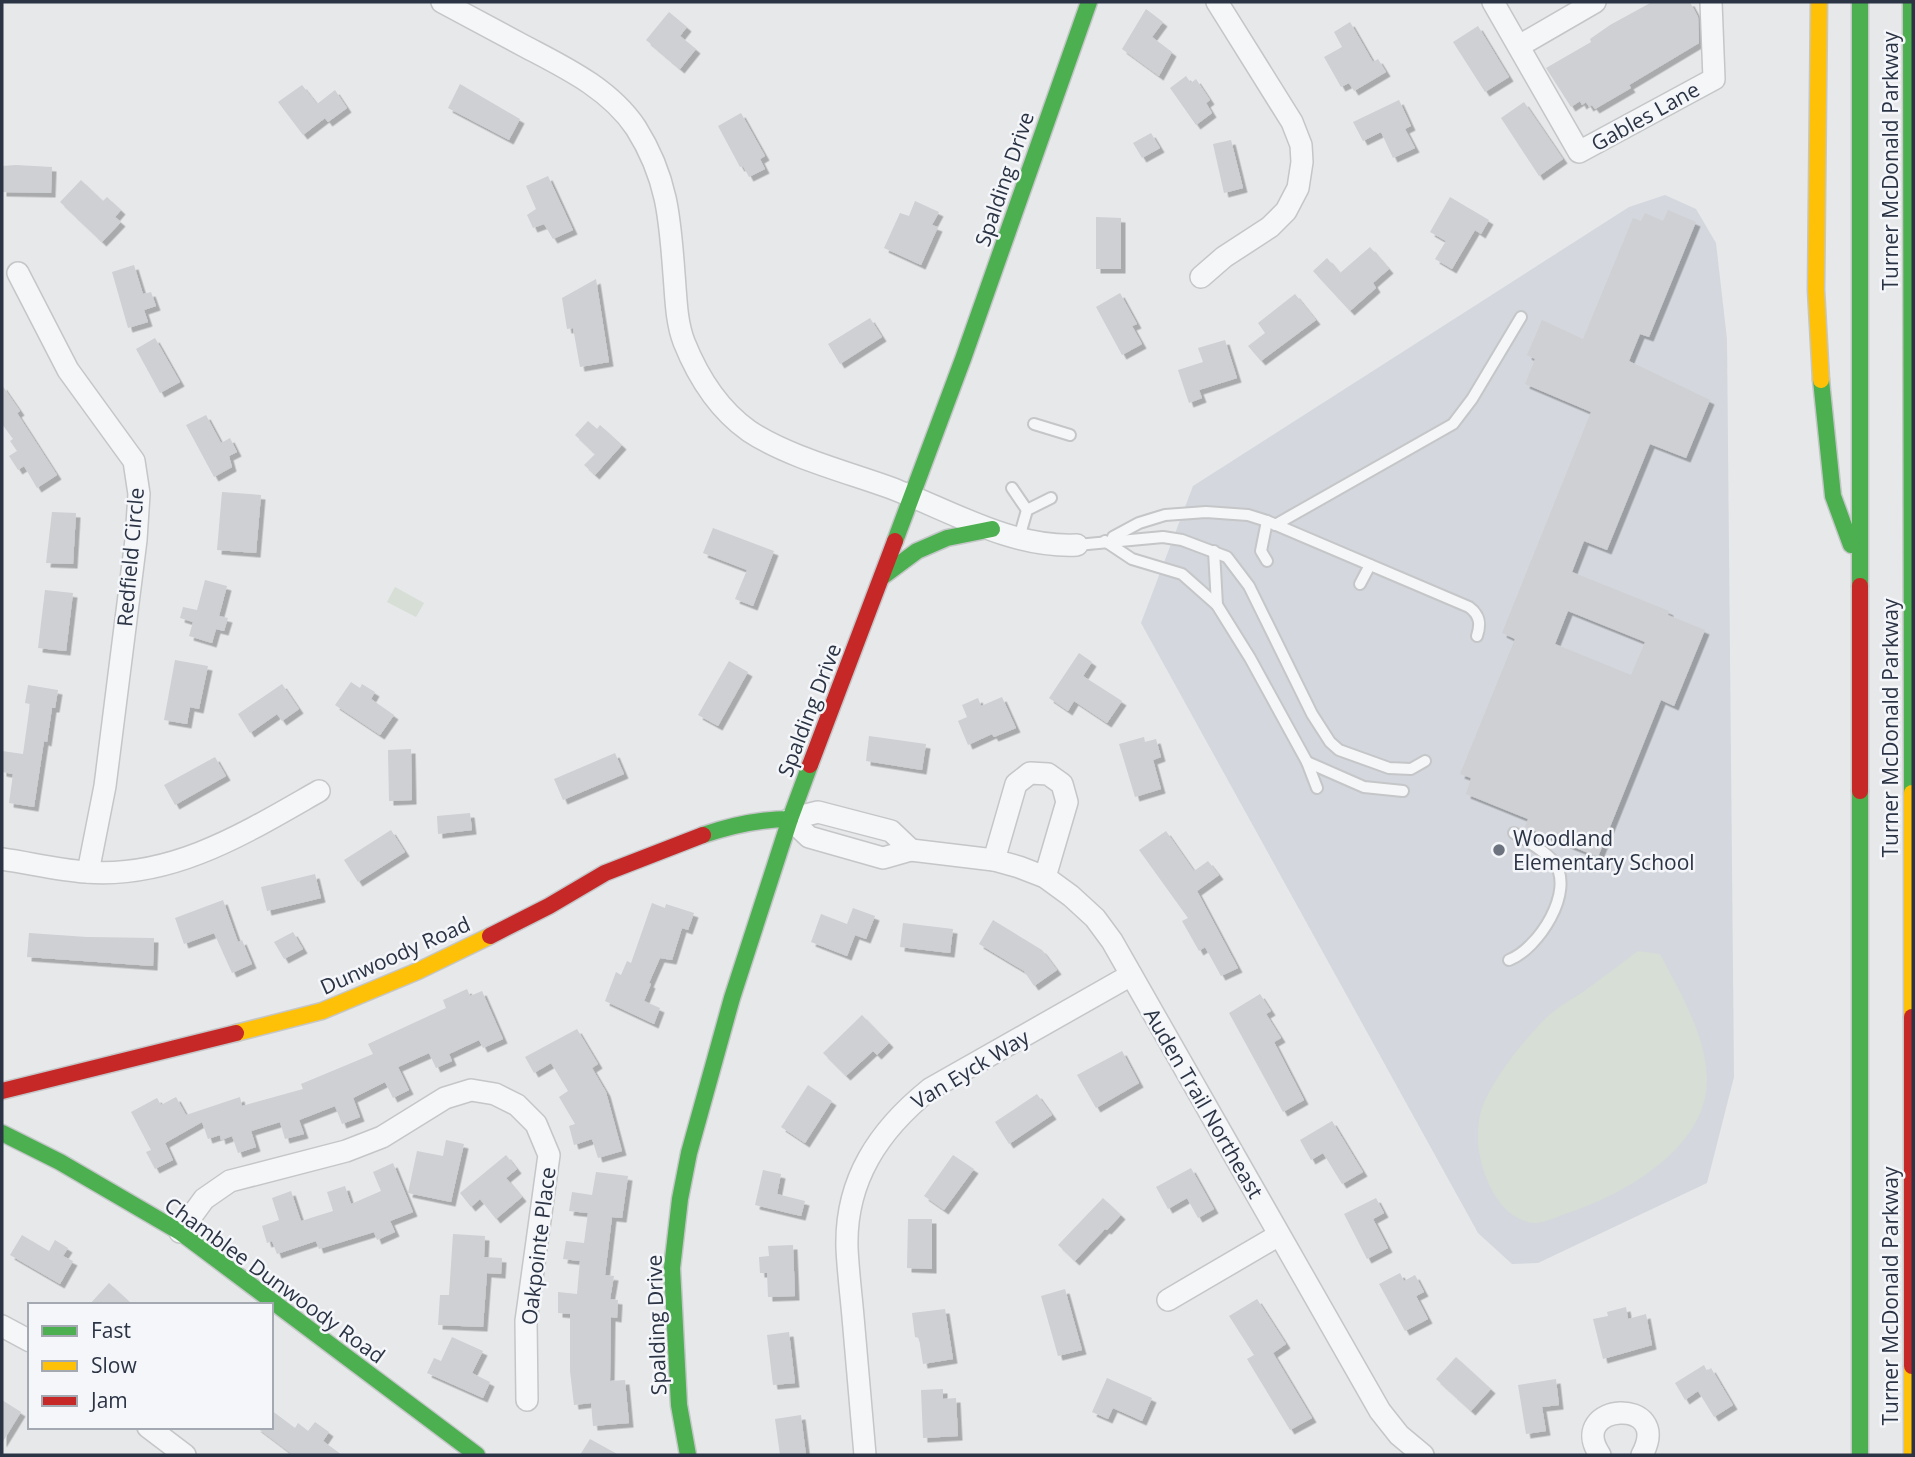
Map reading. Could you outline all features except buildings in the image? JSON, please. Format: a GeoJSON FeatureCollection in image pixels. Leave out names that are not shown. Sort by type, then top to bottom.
{"type":"FeatureCollection","features":[{"type":"Feature","properties":{"kind":"main road","name":"Spalding Drive"},"geometry":{"type":"LineString","coordinates":[[688,1455],[679,1405],[672,1268],[680,1199],[689,1153],[725,1024],[790,819],[963,359],[1089,2]]}},
{"type":"Feature","properties":{"kind":"main road"},"geometry":{"type":"LineString","coordinates":[[1819,2],[1816,290],[1822,402],[1833,496],[1860,570]]}},
{"type":"Feature","properties":{"kind":"main road","name":"Turner McDonald Parkway"},"geometry":{"type":"LineString","coordinates":[[1860,2],[1860,1455]]}},
{"type":"Feature","properties":{"kind":"main road","name":"Turner McDonald Parkway"},"geometry":{"type":"LineString","coordinates":[[1911,2],[1912,1455]]}},
{"type":"Feature","properties":{"kind":"main road"},"geometry":{"type":"LineString","coordinates":[[882,576],[918,551],[947,538],[992,529]]}},
{"type":"Feature","properties":{"kind":"main road","name":"Dunwoody Road"},"geometry":{"type":"LineString","coordinates":[[2,1091],[322,1011],[418,971],[549,906],[605,873],[663,849],[739,823],[790,819]]}},
{"type":"Feature","properties":{"kind":"main road","name":"Chamblee Dunwoody Road"},"geometry":{"type":"LineString","coordinates":[[2,1133],[51,1157],[180,1232],[477,1455]]}},
{"type":"Feature","properties":{"kind":"street"},"geometry":{"type":"LineString","coordinates":[[442,2],[578,74],[610,98],[634,126],[654,160],[666,195],[677,310],[683,339],[699,377],[722,407],[749,430],[779,447],[1018,538],[1039,543],[1077,545]]}},
{"type":"Feature","properties":{"kind":"street"},"geometry":{"type":"LineString","coordinates":[[1201,276],[1224,257],[1270,228],[1286,211],[1298,188],[1302,162],[1300,145],[1292,122],[1217,2]]}},
{"type":"Feature","properties":{"kind":"street","name":"Gables Lane"},"geometry":{"type":"LineString","coordinates":[[1493,2],[1579,152],[1714,79],[1711,2]]}},
{"type":"Feature","properties":{"kind":"street"},"geometry":{"type":"LineString","coordinates":[[1520,46],[1595,2]]}},
{"type":"Feature","properties":{"kind":"street","name":"Redfield Circle"},"geometry":{"type":"LineString","coordinates":[[18,273],[68,370],[134,461],[139,494],[136,540],[105,786],[88,872]]}},
{"type":"Feature","properties":{"kind":"street"},"geometry":{"type":"LineString","coordinates":[[994,860],[1016,784],[1030,774],[1048,774],[1062,784],[1067,803],[1045,877]]}},
{"type":"Feature","properties":{"kind":"street"},"geometry":{"type":"LineString","coordinates":[[2,859],[88,872],[142,870],[188,859],[250,831],[319,791]]}},
{"type":"Feature","properties":{"kind":"street","name":"Auden Trail Northeast"},"geometry":{"type":"LineString","coordinates":[[790,819],[818,812],[891,831],[911,850],[994,860],[1045,877],[1095,918],[1112,940],[1380,1411],[1399,1435],[1423,1455]]}},
{"type":"Feature","properties":{"kind":"street","name":"Van Eyck Way"},"geometry":{"type":"LineString","coordinates":[[865,1455],[847,1246],[851,1206],[862,1170],[879,1138],[903,1110],[930,1089],[1131,975]]}},
{"type":"Feature","properties":{"kind":"street","name":"Oakpointe Place"},"geometry":{"type":"LineString","coordinates":[[180,1232],[204,1199],[230,1181],[346,1151],[382,1137],[445,1098],[471,1090],[495,1094],[517,1105],[536,1124],[549,1155],[526,1321],[527,1400]]}},
{"type":"Feature","properties":{"kind":"street"},"geometry":{"type":"LineString","coordinates":[[1168,1300],[1279,1234]]}},
{"type":"Feature","properties":{"kind":"street"},"geometry":{"type":"LineString","coordinates":[[2,1326],[28,1340]]}},
{"type":"Feature","properties":{"kind":"street"},"geometry":{"type":"LineString","coordinates":[[1600,1455],[1593,1439],[1595,1429],[1600,1420],[1618,1411],[1628,1412],[1644,1424],[1648,1435],[1647,1446],[1642,1455]]}},
{"type":"Feature","properties":{"kind":"street"},"geometry":{"type":"LineString","coordinates":[[150,1429],[172,1451]]}},
{"type":"Feature","properties":{"kind":"lane"},"geometry":{"type":"LineString","coordinates":[[1267,561],[1261,551],[1271,523],[1453,424],[1472,399],[1521,317]]}},
{"type":"Feature","properties":{"kind":"lane"},"geometry":{"type":"LineString","coordinates":[[1034,424],[1070,435]]}},
{"type":"Feature","properties":{"kind":"lane"},"geometry":{"type":"LineString","coordinates":[[1012,488],[1027,509]]}},
{"type":"Feature","properties":{"kind":"lane"},"geometry":{"type":"LineString","coordinates":[[1018,538],[1027,509],[1052,498]]}},
{"type":"Feature","properties":{"kind":"lane"},"geometry":{"type":"LineString","coordinates":[[1105,541],[1139,523],[1165,515],[1206,512],[1248,515],[1469,607],[1480,621],[1477,636]]}},
{"type":"Feature","properties":{"kind":"lane"},"geometry":{"type":"LineString","coordinates":[[1077,545],[1163,537],[1182,540],[1227,558],[1249,586],[1312,714],[1330,742],[1339,750],[1389,768],[1410,769],[1425,761]]}},
{"type":"Feature","properties":{"kind":"lane"},"geometry":{"type":"LineString","coordinates":[[1105,541],[1132,559],[1182,574],[1217,605],[1250,658],[1307,762],[1317,788]]}},
{"type":"Feature","properties":{"kind":"lane"},"geometry":{"type":"LineString","coordinates":[[1214,551],[1217,605]]}},
{"type":"Feature","properties":{"kind":"lane"},"geometry":{"type":"LineString","coordinates":[[1360,584],[1370,565]]}},
{"type":"Feature","properties":{"kind":"lane"},"geometry":{"type":"LineString","coordinates":[[1307,762],[1364,787],[1403,791]]}},
{"type":"Feature","properties":{"kind":"lane"},"geometry":{"type":"LineString","coordinates":[[1509,960],[1519,956],[1539,937],[1561,891],[1561,880],[1554,862],[1514,833]]}},
{"type":"Feature","properties":{"kind":"shaded area","name":"Woodland Elementary School"},"geometry":{"type":"Polygon","coordinates":[[[1665,195],[1696,209],[1716,243],[1727,339],[1734,1077],[1707,1183],[1538,1263],[1512,1264],[1478,1233],[1141,623],[1193,486],[1629,207],[1665,195]]]}},
{"type":"Feature","properties":{"kind":"shaded area"},"geometry":{"type":"Polygon","coordinates":[[[395,587],[424,603],[416,617],[387,602],[395,587]]]}},
{"type":"Feature","properties":{"kind":"shaded area"},"geometry":{"type":"Polygon","coordinates":[[[1638,951],[1660,954],[1697,1029],[1707,1077],[1704,1102],[1694,1125],[1679,1146],[1638,1180],[1590,1205],[1550,1220],[1537,1223],[1524,1221],[1504,1207],[1493,1193],[1486,1177],[1478,1142],[1482,1108],[1506,1065],[1548,1016],[1638,951]]]}},
{"type":"Feature","properties":{"kind":"traffic: fast"},"geometry":{"type":"LineString","coordinates":[[895,541],[963,359],[1089,2]]}},
{"type":"Feature","properties":{"kind":"traffic: fast"},"geometry":{"type":"LineString","coordinates":[[1860,2],[1860,586]]}},
{"type":"Feature","properties":{"kind":"traffic: fast"},"geometry":{"type":"LineString","coordinates":[[1911,2],[1912,793]]}},
{"type":"Feature","properties":{"kind":"traffic: fast"},"geometry":{"type":"LineString","coordinates":[[1821,380],[1833,496],[1851,545]]}},
{"type":"Feature","properties":{"kind":"traffic: fast"},"geometry":{"type":"LineString","coordinates":[[882,577],[917,551],[947,538],[992,529]]}},
{"type":"Feature","properties":{"kind":"traffic: fast"},"geometry":{"type":"LineString","coordinates":[[688,1455],[679,1405],[672,1268],[680,1199],[689,1153],[732,998],[810,765]]}},
{"type":"Feature","properties":{"kind":"traffic: fast"},"geometry":{"type":"LineString","coordinates":[[1860,791],[1860,1455]]}},
{"type":"Feature","properties":{"kind":"traffic: fast"},"geometry":{"type":"LineString","coordinates":[[703,835],[745,823],[790,819]]}},
{"type":"Feature","properties":{"kind":"traffic: fast"},"geometry":{"type":"LineString","coordinates":[[2,1133],[60,1162],[180,1232],[477,1455]]}},
{"type":"Feature","properties":{"kind":"traffic: slow"},"geometry":{"type":"LineString","coordinates":[[1819,2],[1816,290],[1821,380]]}},
{"type":"Feature","properties":{"kind":"traffic: slow"},"geometry":{"type":"LineString","coordinates":[[1912,793],[1912,1017]]}},
{"type":"Feature","properties":{"kind":"traffic: slow"},"geometry":{"type":"LineString","coordinates":[[236,1033],[322,1011],[418,971],[490,936]]}},
{"type":"Feature","properties":{"kind":"traffic: slow"},"geometry":{"type":"LineString","coordinates":[[1912,1366],[1912,1455]]}},
{"type":"Feature","properties":{"kind":"traffic: jam"},"geometry":{"type":"LineString","coordinates":[[810,765],[895,541]]}},
{"type":"Feature","properties":{"kind":"traffic: jam"},"geometry":{"type":"LineString","coordinates":[[1860,586],[1860,791]]}},
{"type":"Feature","properties":{"kind":"traffic: jam"},"geometry":{"type":"LineString","coordinates":[[490,936],[605,873],[703,835]]}},
{"type":"Feature","properties":{"kind":"traffic: jam"},"geometry":{"type":"LineString","coordinates":[[1912,1017],[1912,1366]]}},
{"type":"Feature","properties":{"kind":"traffic: jam"},"geometry":{"type":"LineString","coordinates":[[2,1091],[236,1033]]}},
{"type":"Feature","properties":{"kind":"place","name":"Woodland Elementary School"},"geometry":{"type":"Point","coordinates":[1499,850]}}]}
